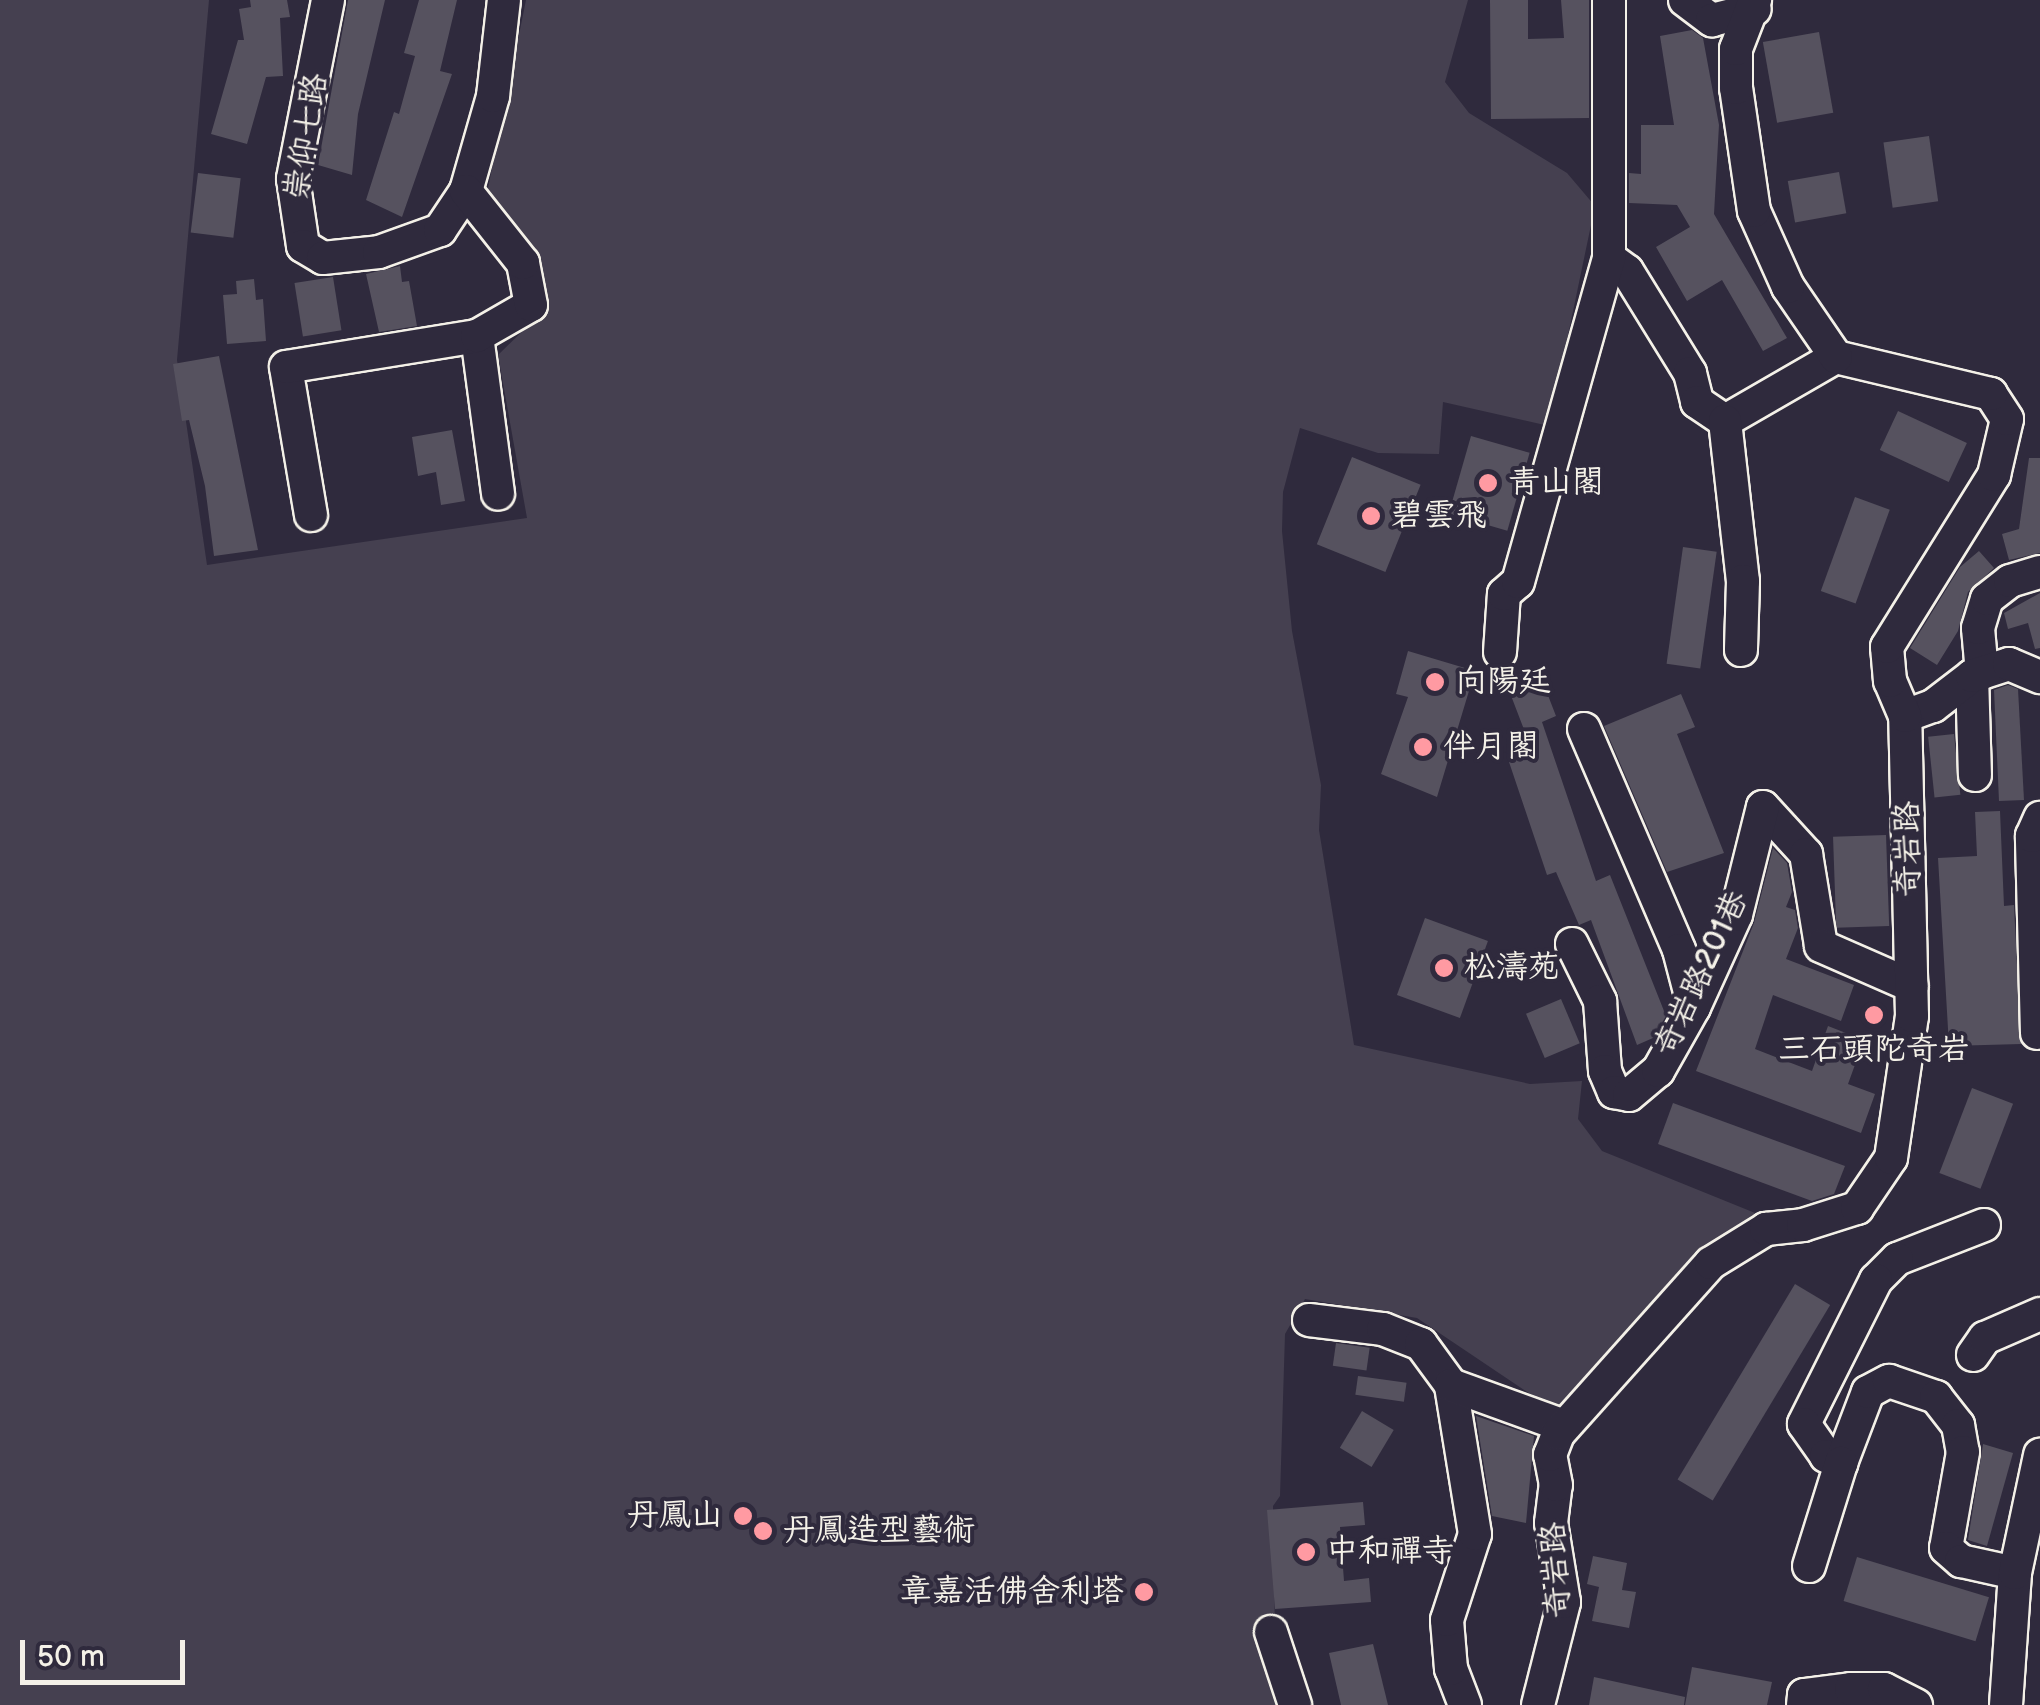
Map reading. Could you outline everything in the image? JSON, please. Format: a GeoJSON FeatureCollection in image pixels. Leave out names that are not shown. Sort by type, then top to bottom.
{"type":"FeatureCollection","features":[{"type":"Feature","properties":{"kind":"street","name":"崇仰七路"},"geometry":{"type":"LineString","coordinates":[[328,0],[293,179],[303,246],[324,258],[378,252],[440,230],[466,191],[494,96],[504,0]]}},
{"type":"Feature","properties":{"kind":"street"},"geometry":{"type":"LineString","coordinates":[[1500,652],[1504,594],[1518,582],[1608,258],[1609,0]]}},
{"type":"Feature","properties":{"kind":"street"},"geometry":{"type":"LineString","coordinates":[[1685,0],[1712,20],[1755,4]]}},
{"type":"Feature","properties":{"kind":"street"},"geometry":{"type":"LineString","coordinates":[[1725,421],[1836,357],[1788,287],[1754,211],[1736,49],[1755,4]]}},
{"type":"Feature","properties":{"kind":"street"},"geometry":{"type":"LineString","coordinates":[[310,515],[286,368],[477,336],[524,314],[531,286],[523,263],[466,191]]}},
{"type":"Feature","properties":{"kind":"street"},"geometry":{"type":"LineString","coordinates":[[1608,258],[1626,270],[1690,374],[1698,402],[1725,421],[1742,581],[1741,650]]}},
{"type":"Feature","properties":{"kind":"street"},"geometry":{"type":"LineString","coordinates":[[477,336],[498,494]]}},
{"type":"Feature","properties":{"kind":"street","name":"奇岩路"},"geometry":{"type":"LineString","coordinates":[[1538,1705],[1562,1617],[1550,1454],[1564,1426],[1711,1263],[1766,1229],[1841,1216],[1867,1198],[1891,1158],[1912,986],[1905,716],[1890,680],[1888,647],[1994,475],[2007,419],[1991,394],[1836,357]]}},
{"type":"Feature","properties":{"kind":"street"},"geometry":{"type":"LineString","coordinates":[[1975,775],[1978,628],[1987,599],[2010,582],[2040,572]]}},
{"type":"Feature","properties":{"kind":"street"},"geometry":{"type":"LineString","coordinates":[[1905,716],[1933,706],[1977,674],[2009,664],[2040,676]]}},
{"type":"Feature","properties":{"kind":"street"},"geometry":{"type":"LineString","coordinates":[[1584,729],[1679,950],[1694,1006]]}},
{"type":"Feature","properties":{"kind":"street","name":"奇岩路201巷"},"geometry":{"type":"LineString","coordinates":[[1572,944],[1600,1001],[1605,1071],[1614,1092],[1629,1094],[1650,1082],[1694,1006],[1736,915],[1762,806],[1806,854],[1821,946],[1912,986]]}},
{"type":"Feature","properties":{"kind":"street"},"geometry":{"type":"LineString","coordinates":[[2037,1033],[2032,836],[2040,818]]}},
{"type":"Feature","properties":{"kind":"street"},"geometry":{"type":"LineString","coordinates":[[1679,950],[1736,915]]}},
{"type":"Feature","properties":{"kind":"street"},"geometry":{"type":"LineString","coordinates":[[1842,1463],[1826,1456],[1804,1424],[1876,1280],[1898,1259],[1984,1225]]}},
{"type":"Feature","properties":{"kind":"street"},"geometry":{"type":"LineString","coordinates":[[1973,1355],[1985,1338],[2040,1314]]}},
{"type":"Feature","properties":{"kind":"street"},"geometry":{"type":"LineString","coordinates":[[1310,1320],[1384,1329],[1422,1344],[1450,1385],[1474,1534],[1447,1620],[1451,1669],[1466,1705]]}},
{"type":"Feature","properties":{"kind":"street"},"geometry":{"type":"LineString","coordinates":[[1809,1566],[1868,1392],[1889,1381],[1936,1398],[1958,1425],[1963,1452],[1946,1548],[1961,1561],[2015,1573]]}},
{"type":"Feature","properties":{"kind":"street"},"geometry":{"type":"LineString","coordinates":[[1450,1385],[1564,1426]]}},
{"type":"Feature","properties":{"kind":"street"},"geometry":{"type":"LineString","coordinates":[[2006,1705],[2015,1573],[2040,1455]]}},
{"type":"Feature","properties":{"kind":"street"},"geometry":{"type":"LineString","coordinates":[[1271,1632],[1295,1705]]}},
{"type":"Feature","properties":{"kind":"street"},"geometry":{"type":"LineString","coordinates":[[1803,1705],[1804,1695],[1884,1689],[1916,1705]]}},
{"type":"Feature","properties":{"kind":"shaded area"},"geometry":{"type":"Polygon","coordinates":[[[0,0],[209,0],[177,360],[207,565],[527,518],[498,355],[544,310],[487,193],[526,0],[1468,0],[1445,82],[1469,113],[1567,173],[1595,206],[1549,426],[1443,402],[1439,454],[1378,453],[1300,428],[1283,492],[1282,531],[1292,631],[1321,785],[1319,830],[1354,1045],[1530,1084],[1582,1081],[1578,1119],[1602,1151],[1765,1217],[1560,1414],[1417,1318],[1305,1299],[1285,1334],[1280,1496],[1273,1506],[1276,1705],[0,1705],[0,0]]]}},
{"type":"Feature","properties":{"kind":"building"},"geometry":{"type":"Polygon","coordinates":[[[250,0],[287,0],[290,17],[280,18],[283,76],[266,77],[247,144],[211,134],[238,40],[244,40],[239,9],[251,7],[250,0]]]}},
{"type":"Feature","properties":{"kind":"building"},"geometry":{"type":"Polygon","coordinates":[[[348,0],[385,0],[358,114],[352,175],[318,165],[348,0]]]}},
{"type":"Feature","properties":{"kind":"building"},"geometry":{"type":"Polygon","coordinates":[[[419,0],[457,0],[440,71],[452,74],[402,217],[366,200],[394,112],[399,114],[415,56],[404,53],[419,0]]]}},
{"type":"Feature","properties":{"kind":"building"},"geometry":{"type":"Polygon","coordinates":[[[1490,0],[1528,0],[1528,39],[1564,38],[1561,0],[1589,0],[1589,118],[1491,119],[1490,0]]]}},
{"type":"Feature","properties":{"kind":"building"},"geometry":{"type":"Polygon","coordinates":[[[1692,30],[1703,38],[1719,125],[1714,214],[1787,338],[1763,351],[1722,280],[1687,301],[1656,247],[1690,227],[1677,205],[1629,203],[1629,173],[1641,174],[1641,125],[1674,125],[1660,36],[1692,30]]]}},
{"type":"Feature","properties":{"kind":"building"},"geometry":{"type":"Polygon","coordinates":[[[1819,32],[1833,113],[1777,123],[1763,42],[1819,32]]]}},
{"type":"Feature","properties":{"kind":"building"},"geometry":{"type":"Polygon","coordinates":[[[1929,136],[1938,201],[1893,208],[1883,142],[1929,136]]]}},
{"type":"Feature","properties":{"kind":"building"},"geometry":{"type":"Polygon","coordinates":[[[1839,172],[1846,213],[1795,222],[1788,181],[1839,172]]]}},
{"type":"Feature","properties":{"kind":"building"},"geometry":{"type":"Polygon","coordinates":[[[198,173],[241,178],[233,238],[191,233],[198,173]]]}},
{"type":"Feature","properties":{"kind":"building"},"geometry":{"type":"Polygon","coordinates":[[[400,266],[402,282],[409,281],[417,326],[379,332],[366,274],[400,266]]]}},
{"type":"Feature","properties":{"kind":"building"},"geometry":{"type":"Polygon","coordinates":[[[333,277],[341,330],[303,336],[294,283],[333,277]]]}},
{"type":"Feature","properties":{"kind":"building"},"geometry":{"type":"Polygon","coordinates":[[[254,279],[256,300],[263,299],[266,341],[227,344],[223,295],[237,294],[236,281],[254,279]]]}},
{"type":"Feature","properties":{"kind":"building"},"geometry":{"type":"Polygon","coordinates":[[[219,356],[258,550],[214,556],[205,486],[189,420],[182,421],[173,364],[219,356]]]}},
{"type":"Feature","properties":{"kind":"building"},"geometry":{"type":"Polygon","coordinates":[[[1898,411],[1967,443],[1949,482],[1880,450],[1898,411]]]}},
{"type":"Feature","properties":{"kind":"building"},"geometry":{"type":"Polygon","coordinates":[[[452,430],[465,501],[441,505],[436,472],[418,476],[412,437],[452,430]]]}},
{"type":"Feature","properties":{"kind":"building","name":"青山閣"},"geometry":{"type":"Polygon","coordinates":[[[1471,436],[1530,453],[1507,531],[1449,514],[1471,436]]]}},
{"type":"Feature","properties":{"kind":"building","name":"碧雲飛"},"geometry":{"type":"Polygon","coordinates":[[[1352,457],[1421,485],[1385,572],[1317,544],[1352,457]]]}},
{"type":"Feature","properties":{"kind":"building"},"geometry":{"type":"Polygon","coordinates":[[[2029,458],[2040,458],[2040,553],[2009,560],[2002,534],[2019,529],[2029,458]]]}},
{"type":"Feature","properties":{"kind":"building"},"geometry":{"type":"Polygon","coordinates":[[[1855,497],[1890,510],[1856,604],[1821,591],[1855,497]]]}},
{"type":"Feature","properties":{"kind":"building"},"geometry":{"type":"Polygon","coordinates":[[[1683,547],[1717,552],[1700,669],[1667,664],[1683,547]]]}},
{"type":"Feature","properties":{"kind":"building"},"geometry":{"type":"Polygon","coordinates":[[[1979,551],[1994,568],[1968,592],[1958,631],[1937,665],[1910,648],[1960,567],[1979,551]]]}},
{"type":"Feature","properties":{"kind":"building"},"geometry":{"type":"Polygon","coordinates":[[[2040,593],[2040,648],[2035,649],[2028,623],[2008,629],[2004,613],[2040,593]]]}},
{"type":"Feature","properties":{"kind":"building"},"geometry":{"type":"Polygon","coordinates":[[[1408,651],[1475,671],[1437,797],[1381,774],[1408,697],[1396,694],[1408,651]]]}},
{"type":"Feature","properties":{"kind":"building"},"geometry":{"type":"Polygon","coordinates":[[[1537,667],[1556,716],[1542,722],[1596,881],[1610,875],[1666,1016],[1653,1038],[1637,1045],[1591,920],[1579,925],[1556,872],[1547,875],[1509,762],[1533,753],[1505,680],[1537,667]]]}},
{"type":"Feature","properties":{"kind":"building"},"geometry":{"type":"Polygon","coordinates":[[[2008,685],[2018,689],[2024,800],[1999,801],[1994,690],[2008,685]]]}},
{"type":"Feature","properties":{"kind":"building"},"geometry":{"type":"Polygon","coordinates":[[[1681,694],[1695,727],[1677,734],[1724,853],[1667,872],[1604,726],[1681,694]]]}},
{"type":"Feature","properties":{"kind":"building"},"geometry":{"type":"Polygon","coordinates":[[[1954,734],[1960,795],[1935,797],[1928,737],[1954,734]]]}},
{"type":"Feature","properties":{"kind":"building"},"geometry":{"type":"Polygon","coordinates":[[[2000,811],[2004,906],[2014,905],[2021,1044],[1949,1046],[1938,858],[1977,856],[1975,812],[2000,811]]]}},
{"type":"Feature","properties":{"kind":"building"},"geometry":{"type":"Polygon","coordinates":[[[1886,835],[1889,926],[1836,928],[1833,837],[1886,835]]]}},
{"type":"Feature","properties":{"kind":"building"},"geometry":{"type":"Polygon","coordinates":[[[1773,848],[1787,863],[1792,892],[1786,907],[1795,910],[1798,928],[1786,959],[1854,985],[1841,1021],[1773,995],[1755,1049],[1812,1071],[1828,1026],[1864,1040],[1848,1084],[1875,1094],[1861,1133],[1696,1071],[1754,923],[1773,848]]]}},
{"type":"Feature","properties":{"kind":"building","name":"松濤苑"},"geometry":{"type":"Polygon","coordinates":[[[1425,918],[1488,941],[1460,1018],[1397,995],[1425,918]]]}},
{"type":"Feature","properties":{"kind":"building"},"geometry":{"type":"Polygon","coordinates":[[[1561,999],[1580,1043],[1545,1058],[1526,1014],[1561,999]]]}},
{"type":"Feature","properties":{"kind":"building"},"geometry":{"type":"Polygon","coordinates":[[[1972,1088],[2013,1104],[1980,1189],[1939,1173],[1972,1088]]]}},
{"type":"Feature","properties":{"kind":"building"},"geometry":{"type":"Polygon","coordinates":[[[1673,1103],[1845,1166],[1834,1194],[1812,1201],[1658,1144],[1673,1103]]]}},
{"type":"Feature","properties":{"kind":"building"},"geometry":{"type":"Polygon","coordinates":[[[1795,1284],[1830,1305],[1713,1501],[1678,1479],[1795,1284]]]}},
{"type":"Feature","properties":{"kind":"building"},"geometry":{"type":"Polygon","coordinates":[[[1336,1343],[1370,1348],[1366,1371],[1333,1366],[1336,1343]]]}},
{"type":"Feature","properties":{"kind":"building"},"geometry":{"type":"Polygon","coordinates":[[[1358,1376],[1407,1383],[1404,1402],[1355,1395],[1358,1376]]]}},
{"type":"Feature","properties":{"kind":"building"},"geometry":{"type":"Polygon","coordinates":[[[1362,1411],[1394,1430],[1372,1467],[1340,1448],[1362,1411]]]}},
{"type":"Feature","properties":{"kind":"building"},"geometry":{"type":"Polygon","coordinates":[[[1476,1416],[1534,1436],[1526,1523],[1492,1516],[1476,1416]]]}},
{"type":"Feature","properties":{"kind":"building"},"geometry":{"type":"Polygon","coordinates":[[[1983,1444],[2013,1453],[1987,1546],[1968,1540],[1983,1444]]]}},
{"type":"Feature","properties":{"kind":"building","name":"中和禪寺"},"geometry":{"type":"Polygon","coordinates":[[[1363,1502],[1365,1525],[1340,1527],[1344,1581],[1369,1578],[1371,1602],[1275,1609],[1267,1510],[1363,1502]]]}},
{"type":"Feature","properties":{"kind":"building"},"geometry":{"type":"Polygon","coordinates":[[[1593,1556],[1627,1563],[1622,1590],[1636,1592],[1629,1628],[1592,1621],[1599,1587],[1587,1584],[1593,1556]]]}},
{"type":"Feature","properties":{"kind":"building"},"geometry":{"type":"Polygon","coordinates":[[[1857,1557],[1989,1597],[1976,1641],[1844,1601],[1857,1557]]]}},
{"type":"Feature","properties":{"kind":"building"},"geometry":{"type":"Polygon","coordinates":[[[1373,1644],[1388,1705],[1341,1705],[1329,1653],[1373,1644]]]}},
{"type":"Feature","properties":{"kind":"building"},"geometry":{"type":"Polygon","coordinates":[[[1692,1667],[1772,1682],[1767,1705],[1685,1705],[1692,1667]]]}},
{"type":"Feature","properties":{"kind":"building"},"geometry":{"type":"Polygon","coordinates":[[[1594,1677],[1685,1697],[1684,1705],[1589,1705],[1594,1677]]]}},
{"type":"Feature","properties":{"kind":"place","name":"青山閣"},"geometry":{"type":"Point","coordinates":[1488,483]}},
{"type":"Feature","properties":{"kind":"place","name":"碧雲飛"},"geometry":{"type":"Point","coordinates":[1371,516]}},
{"type":"Feature","properties":{"kind":"place","name":"向陽廷"},"geometry":{"type":"Point","coordinates":[1435,682]}},
{"type":"Feature","properties":{"kind":"place","name":"伴月閣"},"geometry":{"type":"Point","coordinates":[1423,747]}},
{"type":"Feature","properties":{"kind":"place","name":"松濤苑"},"geometry":{"type":"Point","coordinates":[1444,968]}},
{"type":"Feature","properties":{"kind":"place","name":"三石頭陀奇岩"},"geometry":{"type":"Point","coordinates":[1874,1015]}},
{"type":"Feature","properties":{"kind":"place","name":"丹鳳山"},"geometry":{"type":"Point","coordinates":[743,1516]}},
{"type":"Feature","properties":{"kind":"place","name":"丹鳳造型藝術"},"geometry":{"type":"Point","coordinates":[763,1531]}},
{"type":"Feature","properties":{"kind":"place","name":"中和禪寺"},"geometry":{"type":"Point","coordinates":[1306,1552]}},
{"type":"Feature","properties":{"kind":"place","name":"章嘉活佛舍利塔"},"geometry":{"type":"Point","coordinates":[1144,1592]}}]}
